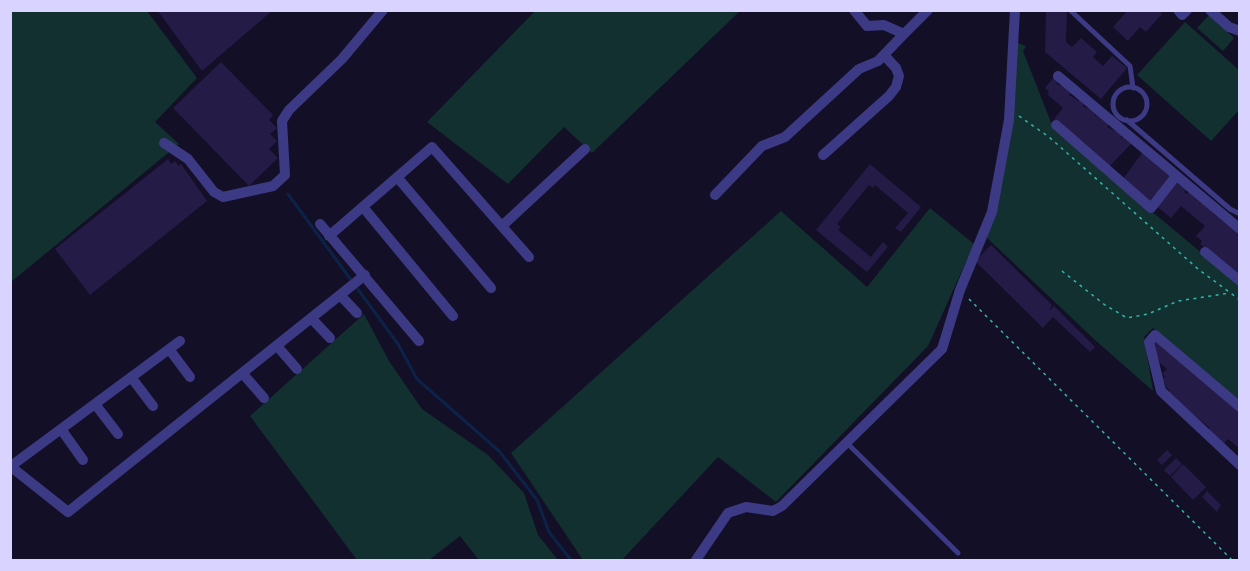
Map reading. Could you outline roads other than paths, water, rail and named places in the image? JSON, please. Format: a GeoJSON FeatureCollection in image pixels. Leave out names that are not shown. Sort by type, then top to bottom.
{"type":"FeatureCollection","features":[{"type":"Feature","properties":{"kind":"street"},"geometry":{"type":"LineString","coordinates":[[164,143],[188,159],[214,192],[223,197],[273,186],[285,175],[282,121],[289,110],[342,59],[382,10]]}},
{"type":"Feature","properties":{"kind":"street"},"geometry":{"type":"LineString","coordinates":[[854,10],[867,26],[884,25],[904,34]]}},
{"type":"Feature","properties":{"kind":"street"},"geometry":{"type":"LineString","coordinates":[[715,195],[762,146],[785,137],[859,69],[878,61],[928,10]]}},
{"type":"Feature","properties":{"kind":"street"},"geometry":{"type":"LineString","coordinates":[[696,561],[728,513],[747,507],[773,511],[782,506],[942,349],[960,290],[992,212],[1009,108],[1015,10]]}},
{"type":"Feature","properties":{"kind":"street"},"geometry":{"type":"LineString","coordinates":[[1178,10],[1182,15],[1187,10]]}},
{"type":"Feature","properties":{"kind":"street"},"geometry":{"type":"LineString","coordinates":[[1210,10],[1229,27],[1239,31]]}},
{"type":"Feature","properties":{"kind":"street"},"geometry":{"type":"LineString","coordinates":[[823,155],[889,96],[896,87],[898,76],[896,68],[884,55]]}},
{"type":"Feature","properties":{"kind":"street"},"geometry":{"type":"LineString","coordinates":[[1058,76],[1239,229]]}},
{"type":"Feature","properties":{"kind":"street"},"geometry":{"type":"LineString","coordinates":[[1056,125],[1151,208],[1176,176]]}},
{"type":"Feature","properties":{"kind":"street"},"geometry":{"type":"LineString","coordinates":[[330,236],[432,147],[529,257]]}},
{"type":"Feature","properties":{"kind":"street"},"geometry":{"type":"LineString","coordinates":[[502,226],[585,148]]}},
{"type":"Feature","properties":{"kind":"street"},"geometry":{"type":"LineString","coordinates":[[398,177],[491,288]]}},
{"type":"Feature","properties":{"kind":"street"},"geometry":{"type":"LineString","coordinates":[[363,207],[453,316]]}},
{"type":"Feature","properties":{"kind":"street"},"geometry":{"type":"LineString","coordinates":[[320,224],[419,341]]}},
{"type":"Feature","properties":{"kind":"street"},"geometry":{"type":"LineString","coordinates":[[1205,252],[1239,281]]}},
{"type":"Feature","properties":{"kind":"street"},"geometry":{"type":"LineString","coordinates":[[180,341],[11,466],[68,512],[365,276]]}},
{"type":"Feature","properties":{"kind":"street"},"geometry":{"type":"LineString","coordinates":[[341,296],[357,313]]}},
{"type":"Feature","properties":{"kind":"street"},"geometry":{"type":"LineString","coordinates":[[312,319],[330,338]]}},
{"type":"Feature","properties":{"kind":"street"},"geometry":{"type":"LineString","coordinates":[[1239,407],[1155,335],[1149,342],[1161,391],[1239,465]]}},
{"type":"Feature","properties":{"kind":"street"},"geometry":{"type":"LineString","coordinates":[[277,346],[297,369]]}},
{"type":"Feature","properties":{"kind":"street"},"geometry":{"type":"LineString","coordinates":[[169,350],[190,377]]}},
{"type":"Feature","properties":{"kind":"street"},"geometry":{"type":"LineString","coordinates":[[243,374],[264,398]]}},
{"type":"Feature","properties":{"kind":"street"},"geometry":{"type":"LineString","coordinates":[[131,377],[153,406]]}},
{"type":"Feature","properties":{"kind":"street"},"geometry":{"type":"LineString","coordinates":[[95,404],[118,434]]}},
{"type":"Feature","properties":{"kind":"street"},"geometry":{"type":"LineString","coordinates":[[61,429],[82,460]]}},
{"type":"Feature","properties":{"kind":"lane"},"geometry":{"type":"LineString","coordinates":[[1070,10],[1130,66],[1133,88]]}},
{"type":"Feature","properties":{"kind":"lane"},"geometry":{"type":"LineString","coordinates":[[1126,120],[1137,119],[1146,108],[1144,95],[1133,88],[1120,91],[1113,104],[1116,113],[1230,209],[1239,214]]}},
{"type":"Feature","properties":{"kind":"lane"},"geometry":{"type":"LineString","coordinates":[[846,442],[958,553]]}},
{"type":"Feature","properties":{"kind":"waterway"},"geometry":{"type":"LineString","coordinates":[[288,194],[398,344],[417,379],[499,451],[537,500],[549,532],[571,560]]}}]}
